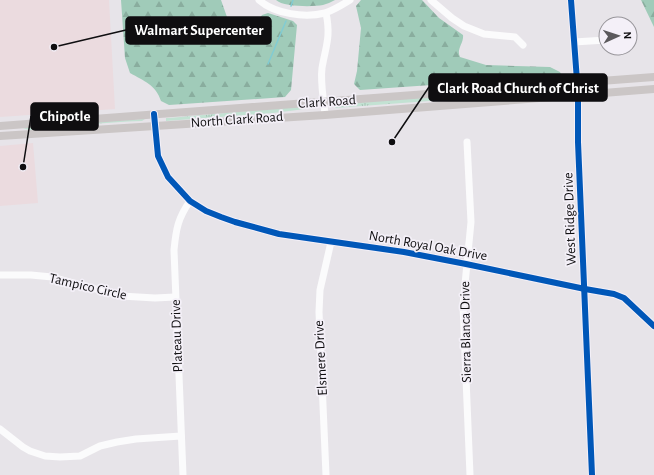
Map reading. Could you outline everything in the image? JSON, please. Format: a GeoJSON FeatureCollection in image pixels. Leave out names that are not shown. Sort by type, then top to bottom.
{"type":"FeatureCollection","features":[{"type":"Feature","properties":{"kind":"main road","name":"Clark Road"},"geometry":{"type":"LineString","coordinates":[[0,126],[654,77]]}},
{"type":"Feature","properties":{"kind":"main road","name":"North Clark Road"},"geometry":{"type":"LineString","coordinates":[[0,136],[325,114],[654,89]]}},
{"type":"Feature","properties":{"kind":"main road"},"geometry":{"type":"LineString","coordinates":[[12,125],[13,135]]}},
{"type":"Feature","properties":{"kind":"street"},"geometry":{"type":"LineString","coordinates":[[259,0],[277,10],[295,14],[310,15],[326,13],[338,8],[350,0]]}},
{"type":"Feature","properties":{"kind":"street"},"geometry":{"type":"LineString","coordinates":[[431,0],[464,26],[484,34],[515,37],[523,45]]}},
{"type":"Feature","properties":{"kind":"street","name":"West Ridge Drive"},"geometry":{"type":"LineString","coordinates":[[571,0],[578,94],[578,142],[592,475]]}},
{"type":"Feature","properties":{"kind":"street"},"geometry":{"type":"LineString","coordinates":[[325,114],[322,69],[329,38],[326,13]]}},
{"type":"Feature","properties":{"kind":"street"},"geometry":{"type":"LineString","coordinates":[[574,42],[598,40]]}},
{"type":"Feature","properties":{"kind":"street","name":"North Royal Oak Drive"},"geometry":{"type":"LineString","coordinates":[[154,114],[158,156],[168,177],[190,201],[206,211],[235,222],[279,234],[404,252],[614,294],[624,298],[654,326]]}},
{"type":"Feature","properties":{"kind":"street","name":"Sierra Blanca Drive"},"geometry":{"type":"LineString","coordinates":[[467,142],[471,222],[463,305],[470,475]]}},
{"type":"Feature","properties":{"kind":"street","name":"Plateau Drive"},"geometry":{"type":"LineString","coordinates":[[183,475],[174,250],[176,229],[182,213],[190,201]]}},
{"type":"Feature","properties":{"kind":"street","name":"Elsmere Drive"},"geometry":{"type":"LineString","coordinates":[[326,475],[319,312],[320,290],[331,242]]}},
{"type":"Feature","properties":{"kind":"street","name":"Tampico Circle"},"geometry":{"type":"LineString","coordinates":[[0,275],[52,277],[121,296],[156,298],[175,297]]}},
{"type":"Feature","properties":{"kind":"street"},"geometry":{"type":"LineString","coordinates":[[0,429],[30,451],[45,456],[60,457],[80,456],[100,446],[136,439],[181,436]]}},
{"type":"Feature","properties":{"kind":"shaded area"},"geometry":{"type":"Polygon","coordinates":[[[0,0],[109,0],[115,109],[0,117],[0,0]]]}},
{"type":"Feature","properties":{"kind":"shaded area"},"geometry":{"type":"Polygon","coordinates":[[[33,143],[38,203],[0,206],[0,146],[33,143]]]}},
{"type":"Feature","properties":{"kind":"green space"},"geometry":{"type":"Polygon","coordinates":[[[121,0],[221,0],[227,17],[247,31],[251,31],[262,15],[268,13],[293,21],[297,25],[291,90],[285,97],[169,105],[161,101],[153,87],[130,73],[125,58],[121,0]]]}},
{"type":"Feature","properties":{"kind":"green space"},"geometry":{"type":"Polygon","coordinates":[[[276,0],[335,0],[328,4],[306,6],[285,4],[276,0]]]}},
{"type":"Feature","properties":{"kind":"green space"},"geometry":{"type":"Polygon","coordinates":[[[361,0],[422,0],[439,18],[463,35],[459,49],[460,57],[486,65],[550,67],[560,72],[562,76],[360,90],[354,84],[357,71],[361,28],[356,6],[361,0]]]}},
{"type":"Feature","properties":{"kind":"green space"},"geometry":{"type":"Polygon","coordinates":[[[641,0],[654,0],[654,27],[641,0]]]}},
{"type":"Feature","properties":{"kind":"green space"},"geometry":{"type":"Polygon","coordinates":[[[544,87],[544,90],[525,94],[335,108],[334,104],[544,87]]]}},
{"type":"Feature","properties":{"kind":"green space"},"geometry":{"type":"Polygon","coordinates":[[[314,105],[313,108],[273,113],[166,121],[166,118],[314,105]]]}},
{"type":"Feature","properties":{"kind":"green space"},"geometry":{"type":"Polygon","coordinates":[[[145,119],[142,121],[100,123],[29,130],[23,128],[23,126],[145,119]]]}},
{"type":"Feature","properties":{"kind":"waterway"},"geometry":{"type":"LineString","coordinates":[[291,6],[293,0]]}},
{"type":"Feature","properties":{"kind":"waterway"},"geometry":{"type":"LineString","coordinates":[[268,64],[286,21]]}},
{"type":"Feature","properties":{"kind":"cycle path"},"geometry":{"type":"LineString","coordinates":[[571,0],[578,94],[578,142],[592,475]]}},
{"type":"Feature","properties":{"kind":"cycle path"},"geometry":{"type":"LineString","coordinates":[[154,114],[158,156],[168,177],[190,201],[206,211],[235,222],[279,234],[404,252],[614,294],[624,298],[654,326]]}},
{"type":"Feature","properties":{"kind":"place","name":"Walmart Supercenter"},"geometry":{"type":"Point","coordinates":[54,47]}},
{"type":"Feature","properties":{"kind":"place","name":"Clark Road Church of Christ"},"geometry":{"type":"Point","coordinates":[392,142]}},
{"type":"Feature","properties":{"kind":"place","name":"Chipotle"},"geometry":{"type":"Point","coordinates":[23,167]}}]}
